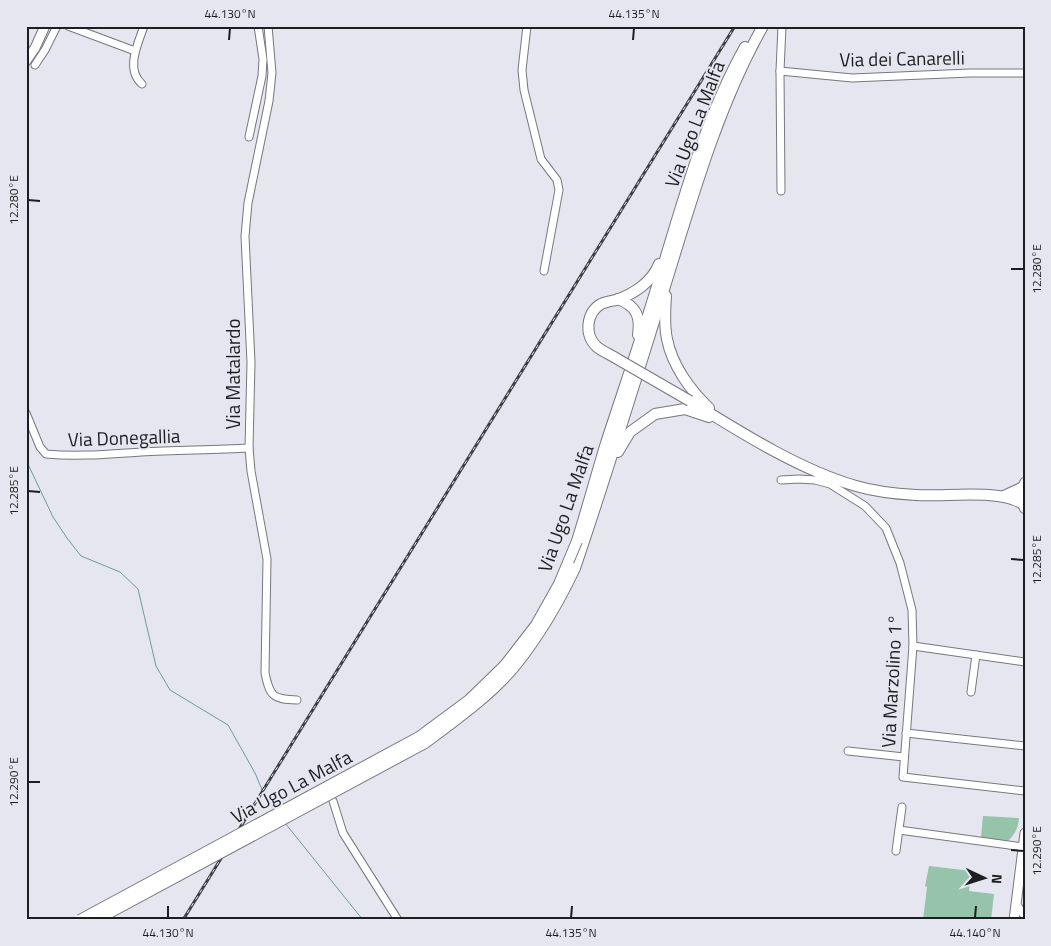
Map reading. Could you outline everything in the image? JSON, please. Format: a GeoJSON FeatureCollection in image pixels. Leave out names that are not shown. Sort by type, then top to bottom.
{"type":"FeatureCollection","features":[{"type":"Feature","properties":{"kind":"highway","name":"Via Ugo La Malfa"},"geometry":{"type":"LineString","coordinates":[[80,920],[419,737],[469,700],[505,665],[536,625],[559,584],[577,541],[683,200],[707,131],[723,92],[756,26]]}},
{"type":"Feature","properties":{"kind":"highway","name":"Via Ugo La Malfa"},"geometry":{"type":"LineString","coordinates":[[96,920],[425,743],[473,707],[514,666],[560,599],[575,568],[720,119],[751,48],[764,26]]}},
{"type":"Feature","properties":{"kind":"highway"},"geometry":{"type":"LineString","coordinates":[[683,200],[676,212],[655,273],[641,288],[618,299],[603,303],[592,310],[589,321],[589,335],[597,346],[614,358],[797,463],[856,486],[916,495],[1004,496],[1023,506]]}},
{"type":"Feature","properties":{"kind":"highway"},"geometry":{"type":"LineString","coordinates":[[667,279],[666,338],[673,359],[687,383],[724,422]]}},
{"type":"Feature","properties":{"kind":"highway"},"geometry":{"type":"LineString","coordinates":[[618,299],[626,302],[633,308],[639,318],[636,342],[637,351]]}},
{"type":"Feature","properties":{"kind":"highway"},"geometry":{"type":"LineString","coordinates":[[609,466],[630,432],[655,414],[685,409],[724,422]]}},
{"type":"Feature","properties":{"kind":"highway"},"geometry":{"type":"LineString","coordinates":[[1004,496],[1023,485]]}},
{"type":"Feature","properties":{"kind":"main road"},"geometry":{"type":"LineString","coordinates":[[30,63],[45,26]]}},
{"type":"Feature","properties":{"kind":"main road"},"geometry":{"type":"LineString","coordinates":[[1023,485],[1023,506]]}},
{"type":"Feature","properties":{"kind":"main road"},"geometry":{"type":"LineString","coordinates":[[1014,920],[1025,833]]}},
{"type":"Feature","properties":{"kind":"street"},"geometry":{"type":"LineString","coordinates":[[30,63],[45,50],[57,26]]}},
{"type":"Feature","properties":{"kind":"street"},"geometry":{"type":"LineString","coordinates":[[68,26],[135,51]]}},
{"type":"Feature","properties":{"kind":"street"},"geometry":{"type":"LineString","coordinates":[[139,82],[134,68],[135,51],[144,26]]}},
{"type":"Feature","properties":{"kind":"street"},"geometry":{"type":"LineString","coordinates":[[250,137],[262,76],[263,59],[258,26]]}},
{"type":"Feature","properties":{"kind":"street","name":"Via Matalardo"},"geometry":{"type":"LineString","coordinates":[[268,26],[272,73],[269,101],[248,203],[245,236],[251,362],[249,448],[251,471],[267,559],[265,673],[269,690],[274,697],[282,700],[297,700]]}},
{"type":"Feature","properties":{"kind":"street"},"geometry":{"type":"LineString","coordinates":[[527,26],[522,70],[524,90],[541,159],[556,180],[559,190],[544,272]]}},
{"type":"Feature","properties":{"kind":"street"},"geometry":{"type":"LineString","coordinates":[[782,26],[780,71],[782,191]]}},
{"type":"Feature","properties":{"kind":"street","name":"Via dei Canarelli"},"geometry":{"type":"LineString","coordinates":[[780,71],[852,78],[970,73],[1025,73]]}},
{"type":"Feature","properties":{"kind":"street","name":"Via Donegallia"},"geometry":{"type":"LineString","coordinates":[[26,414],[40,448],[46,454],[100,456],[140,452],[249,448]]}},
{"type":"Feature","properties":{"kind":"street","name":"Via Marzolino 1°"},"geometry":{"type":"LineString","coordinates":[[782,480],[807,480],[830,484],[865,506],[886,528],[900,563],[910,602],[913,646],[903,777],[1025,791]]}},
{"type":"Feature","properties":{"kind":"street"},"geometry":{"type":"LineString","coordinates":[[913,646],[1025,662]]}},
{"type":"Feature","properties":{"kind":"street"},"geometry":{"type":"LineString","coordinates":[[971,692],[976,655]]}},
{"type":"Feature","properties":{"kind":"street"},"geometry":{"type":"LineString","coordinates":[[906,733],[1025,746]]}},
{"type":"Feature","properties":{"kind":"street"},"geometry":{"type":"LineString","coordinates":[[848,751],[904,757]]}},
{"type":"Feature","properties":{"kind":"street"},"geometry":{"type":"LineString","coordinates":[[333,801],[343,833],[398,920]]}},
{"type":"Feature","properties":{"kind":"street"},"geometry":{"type":"LineString","coordinates":[[896,851],[902,807]]}},
{"type":"Feature","properties":{"kind":"street"},"geometry":{"type":"LineString","coordinates":[[899,830],[1023,846]]}},
{"type":"Feature","properties":{"kind":"street"},"geometry":{"type":"LineString","coordinates":[[1016,904],[1025,917]]}},
{"type":"Feature","properties":{"kind":"green space"},"geometry":{"type":"Polygon","coordinates":[[[983,816],[1019,818],[1017,828],[1008,841],[981,837],[983,816]]]}},
{"type":"Feature","properties":{"kind":"green space"},"geometry":{"type":"Polygon","coordinates":[[[929,866],[971,871],[969,891],[994,894],[991,920],[923,920],[927,887],[925,886],[929,866]]]}},
{"type":"Feature","properties":{"kind":"waterway"},"geometry":{"type":"LineString","coordinates":[[26,460],[53,517],[81,556],[120,572],[138,589],[156,666],[170,690],[228,725],[255,773],[266,799],[275,810]]}},
{"type":"Feature","properties":{"kind":"waterway"},"geometry":{"type":"LineString","coordinates":[[285,823],[363,920]]}},
{"type":"Feature","properties":{"kind":"railway"},"geometry":{"type":"LineString","coordinates":[[183,920],[735,26]]}}]}
